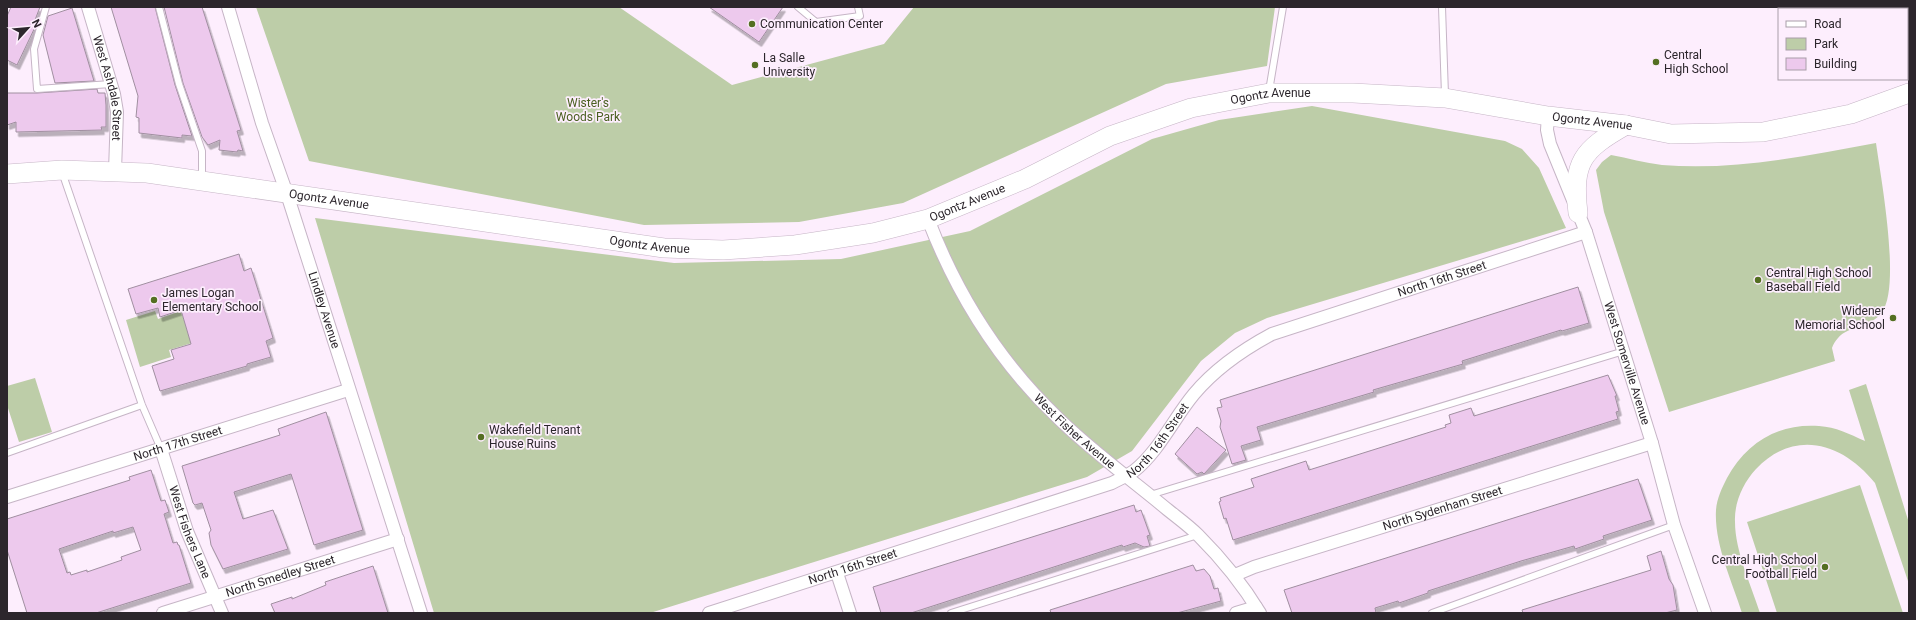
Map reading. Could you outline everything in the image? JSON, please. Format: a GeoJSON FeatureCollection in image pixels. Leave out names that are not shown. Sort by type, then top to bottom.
{"type":"FeatureCollection","features":[{"type":"Feature","properties":{"kind":"main road","name":"Ogontz Avenue"},"geometry":{"type":"LineString","coordinates":[[7,174],[62,170],[147,173],[664,248],[724,250],[795,245],[873,233],[928,219],[1025,179],[1110,136],[1191,108],[1269,93],[1353,93],[1445,98],[1548,116],[1626,125],[1671,134],[1763,132],[1851,114],[1909,93]]}},
{"type":"Feature","properties":{"kind":"main road"},"geometry":{"type":"LineString","coordinates":[[1578,213],[1576,193],[1578,170],[1582,159],[1589,150],[1626,125]]}},
{"type":"Feature","properties":{"kind":"street","name":"West Ashdale Street"},"geometry":{"type":"LineString","coordinates":[[88,7],[118,112],[115,171]]}},
{"type":"Feature","properties":{"kind":"street","name":"Lindley Avenue"},"geometry":{"type":"LineString","coordinates":[[228,7],[262,124],[287,194],[348,390],[398,539],[420,613]]}},
{"type":"Feature","properties":{"kind":"street","name":"West Somerville Avenue"},"geometry":{"type":"LineString","coordinates":[[1548,116],[1547,130],[1550,144],[1586,232],[1652,443],[1674,525],[1705,613]]}},
{"type":"Feature","properties":{"kind":"street","name":"West Fisher Avenue"},"geometry":{"type":"LineString","coordinates":[[928,219],[939,250],[962,294],[1000,353],[1059,420],[1198,535],[1235,575],[1258,610]]}},
{"type":"Feature","properties":{"kind":"street","name":"North 16th Street"},"geometry":{"type":"LineString","coordinates":[[709,613],[1098,488],[1126,476],[1144,461],[1195,394],[1216,373],[1251,345],[1272,334],[1586,232]]}},
{"type":"Feature","properties":{"kind":"street","name":"North 17th Street"},"geometry":{"type":"LineString","coordinates":[[7,496],[348,390]]}},
{"type":"Feature","properties":{"kind":"street","name":"North Sydenham Street"},"geometry":{"type":"LineString","coordinates":[[1235,575],[1254,567],[1652,443]]}},
{"type":"Feature","properties":{"kind":"street","name":"West Fishers Lane"},"geometry":{"type":"LineString","coordinates":[[161,449],[187,531],[222,613]]}},
{"type":"Feature","properties":{"kind":"street","name":"North Smedley Street"},"geometry":{"type":"LineString","coordinates":[[163,613],[398,539]]}},
{"type":"Feature","properties":{"kind":"street"},"geometry":{"type":"LineString","coordinates":[[837,573],[850,613]]}},
{"type":"Feature","properties":{"kind":"street"},"geometry":{"type":"LineString","coordinates":[[1236,613],[1258,610]]}},
{"type":"Feature","properties":{"kind":"lane"},"geometry":{"type":"LineString","coordinates":[[46,7],[34,49],[37,89],[111,84]]}},
{"type":"Feature","properties":{"kind":"lane"},"geometry":{"type":"LineString","coordinates":[[159,7],[179,84],[202,151],[202,181]]}},
{"type":"Feature","properties":{"kind":"lane"},"geometry":{"type":"LineString","coordinates":[[798,7],[816,22],[860,16],[858,7]]}},
{"type":"Feature","properties":{"kind":"lane"},"geometry":{"type":"LineString","coordinates":[[1269,93],[1283,7]]}},
{"type":"Feature","properties":{"kind":"lane"},"geometry":{"type":"LineString","coordinates":[[1442,7],[1445,98]]}},
{"type":"Feature","properties":{"kind":"lane"},"geometry":{"type":"LineString","coordinates":[[62,170],[142,405],[161,449]]}},
{"type":"Feature","properties":{"kind":"lane"},"geometry":{"type":"LineString","coordinates":[[1150,495],[1624,351]]}},
{"type":"Feature","properties":{"kind":"lane"},"geometry":{"type":"LineString","coordinates":[[7,453],[142,405]]}},
{"type":"Feature","properties":{"kind":"lane"},"geometry":{"type":"LineString","coordinates":[[1432,613],[1674,525]]}},
{"type":"Feature","properties":{"kind":"lane"},"geometry":{"type":"LineString","coordinates":[[951,613],[1198,535]]}},
{"type":"Feature","properties":{"kind":"green space","name":"Wister's Woods Park"},"geometry":{"type":"Polygon","coordinates":[[[256,7],[619,7],[732,85],[884,44],[914,7],[1275,7],[1267,66],[1166,84],[903,203],[799,222],[644,225],[309,161],[256,7]]]}},
{"type":"Feature","properties":{"kind":"green space"},"geometry":{"type":"Polygon","coordinates":[[[1312,106],[1505,141],[1522,149],[1539,168],[1566,228],[1267,318],[1235,333],[1201,361],[1132,451],[1087,477],[650,613],[434,613],[315,218],[674,263],[841,259],[970,231],[1152,139],[1219,120],[1312,106]]]}},
{"type":"Feature","properties":{"kind":"green space","name":"Central High School Baseball Field"},"geometry":{"type":"Polygon","coordinates":[[[1876,143],[1885,205],[1890,257],[1890,280],[1887,299],[1882,312],[1872,321],[1848,331],[1838,338],[1832,348],[1835,361],[1669,412],[1604,212],[1596,170],[1602,162],[1611,155],[1662,165],[1716,166],[1770,161],[1876,143]]]}},
{"type":"Feature","properties":{"kind":"green space"},"geometry":{"type":"Polygon","coordinates":[[[155,311],[158,319],[181,311],[192,343],[169,350],[171,357],[140,367],[126,320],[155,311]]]}},
{"type":"Feature","properties":{"kind":"green space"},"geometry":{"type":"Polygon","coordinates":[[[35,378],[52,432],[19,442],[7,405],[7,386],[35,378]]]}},
{"type":"Feature","properties":{"kind":"green space"},"geometry":{"type":"Polygon","coordinates":[[[1866,384],[1909,523],[1909,584],[1875,483],[1862,469],[1848,458],[1834,450],[1818,446],[1802,445],[1787,448],[1771,456],[1751,475],[1740,494],[1735,515],[1738,545],[1744,568],[1760,613],[1742,613],[1724,562],[1716,523],[1717,501],[1727,478],[1744,455],[1754,445],[1777,432],[1790,428],[1819,426],[1831,428],[1865,441],[1849,390],[1866,384]]]}},
{"type":"Feature","properties":{"kind":"green space","name":"Central High School Football Field"},"geometry":{"type":"Polygon","coordinates":[[[1860,485],[1903,613],[1777,613],[1747,522],[1860,485]]]}},
{"type":"Feature","properties":{"kind":"building"},"geometry":{"type":"Polygon","coordinates":[[[11,7],[40,7],[35,20],[38,19],[37,23],[17,65],[7,60],[7,16],[11,7]]]}},
{"type":"Feature","properties":{"kind":"building"},"geometry":{"type":"Polygon","coordinates":[[[111,7],[155,7],[175,85],[192,136],[182,135],[182,138],[139,133],[139,118],[136,117],[138,96],[111,7]]]}},
{"type":"Feature","properties":{"kind":"building"},"geometry":{"type":"Polygon","coordinates":[[[164,7],[202,7],[241,130],[237,131],[243,151],[238,150],[237,152],[219,150],[220,140],[208,145],[202,137],[183,83],[164,7]]]}},
{"type":"Feature","properties":{"kind":"building","name":"Communication Center"},"geometry":{"type":"Polygon","coordinates":[[[709,7],[783,7],[759,42],[709,7]]]}},
{"type":"Feature","properties":{"kind":"building"},"geometry":{"type":"Polygon","coordinates":[[[72,8],[94,81],[55,83],[43,35],[48,16],[72,8]]]}},
{"type":"Feature","properties":{"kind":"building"},"geometry":{"type":"Polygon","coordinates":[[[97,89],[98,93],[105,93],[106,127],[101,127],[102,130],[16,132],[16,122],[7,125],[7,93],[37,93],[97,89]]]}},
{"type":"Feature","properties":{"kind":"building"},"geometry":{"type":"Polygon","coordinates":[[[239,254],[244,271],[251,268],[269,325],[273,338],[266,341],[271,357],[247,364],[247,366],[160,391],[152,366],[174,359],[171,350],[191,344],[181,310],[160,317],[158,308],[136,314],[128,289],[239,254]]]}},
{"type":"Feature","properties":{"kind":"building"},"geometry":{"type":"Polygon","coordinates":[[[1578,287],[1589,323],[1562,331],[1561,330],[1462,361],[1463,364],[1373,390],[1374,392],[1257,427],[1261,440],[1241,446],[1246,460],[1232,464],[1220,427],[1221,421],[1217,408],[1222,407],[1220,400],[1578,287]]]}},
{"type":"Feature","properties":{"kind":"building"},"geometry":{"type":"Polygon","coordinates":[[[1608,375],[1617,396],[1615,396],[1619,411],[1616,412],[1618,419],[1233,540],[1226,518],[1224,519],[1219,502],[1221,501],[1220,498],[1254,487],[1251,479],[1306,461],[1309,470],[1446,427],[1445,425],[1451,423],[1449,415],[1471,408],[1474,416],[1608,375]]]}},
{"type":"Feature","properties":{"kind":"building"},"geometry":{"type":"Polygon","coordinates":[[[326,412],[363,530],[314,545],[291,474],[234,492],[243,519],[273,510],[288,549],[223,569],[211,545],[209,533],[211,530],[202,503],[195,505],[193,503],[182,466],[280,435],[278,429],[326,412]]]}},
{"type":"Feature","properties":{"kind":"building"},"geometry":{"type":"Polygon","coordinates":[[[1197,427],[1226,450],[1204,474],[1202,472],[1197,474],[1175,454],[1197,427]]]}},
{"type":"Feature","properties":{"kind":"building"},"geometry":{"type":"Polygon","coordinates":[[[151,470],[161,501],[165,500],[169,512],[164,514],[173,543],[177,542],[179,545],[191,583],[96,613],[27,613],[7,550],[7,519],[130,480],[129,477],[151,470]],[[133,527],[113,533],[113,531],[59,549],[67,573],[70,572],[71,575],[87,570],[87,572],[122,560],[121,557],[141,550],[133,527]]]}},
{"type":"Feature","properties":{"kind":"building"},"geometry":{"type":"Polygon","coordinates":[[[1638,479],[1652,520],[1603,536],[1604,539],[1575,549],[1574,546],[1521,561],[1428,591],[1428,593],[1399,603],[1398,601],[1375,608],[1376,613],[1292,613],[1284,590],[1638,479]]]}},
{"type":"Feature","properties":{"kind":"building"},"geometry":{"type":"Polygon","coordinates":[[[1134,505],[1136,512],[1141,510],[1150,535],[1147,536],[1150,546],[1144,547],[1135,543],[1123,547],[1122,545],[911,613],[881,613],[873,587],[1134,505]]]}},
{"type":"Feature","properties":{"kind":"building"},"geometry":{"type":"Polygon","coordinates":[[[1661,551],[1669,579],[1673,585],[1677,610],[1665,613],[1523,613],[1522,610],[1651,570],[1647,556],[1661,551]]]}},
{"type":"Feature","properties":{"kind":"building"},"geometry":{"type":"Polygon","coordinates":[[[1193,565],[1196,571],[1204,569],[1210,576],[1214,589],[1218,588],[1221,601],[1177,613],[1051,613],[1050,610],[1193,565]]]}},
{"type":"Feature","properties":{"kind":"building"},"geometry":{"type":"Polygon","coordinates":[[[373,566],[388,613],[275,613],[271,604],[292,597],[292,599],[326,585],[325,582],[373,566]]]}},
{"type":"Feature","properties":{"kind":"place","name":"Communication Center"},"geometry":{"type":"Point","coordinates":[752,24]}},
{"type":"Feature","properties":{"kind":"place","name":"Central High School"},"geometry":{"type":"Point","coordinates":[1656,62]}},
{"type":"Feature","properties":{"kind":"place","name":"La Salle University"},"geometry":{"type":"Point","coordinates":[755,65]}},
{"type":"Feature","properties":{"kind":"place","name":"Central High School Baseball Field"},"geometry":{"type":"Point","coordinates":[1758,280]}},
{"type":"Feature","properties":{"kind":"place","name":"James Logan Elementary School"},"geometry":{"type":"Point","coordinates":[154,300]}},
{"type":"Feature","properties":{"kind":"place","name":"Widener Memorial School"},"geometry":{"type":"Point","coordinates":[1893,318]}},
{"type":"Feature","properties":{"kind":"place","name":"Wakefield Tenant House Ruins"},"geometry":{"type":"Point","coordinates":[481,437]}},
{"type":"Feature","properties":{"kind":"place","name":"Central High School Football Field"},"geometry":{"type":"Point","coordinates":[1825,567]}}]}
